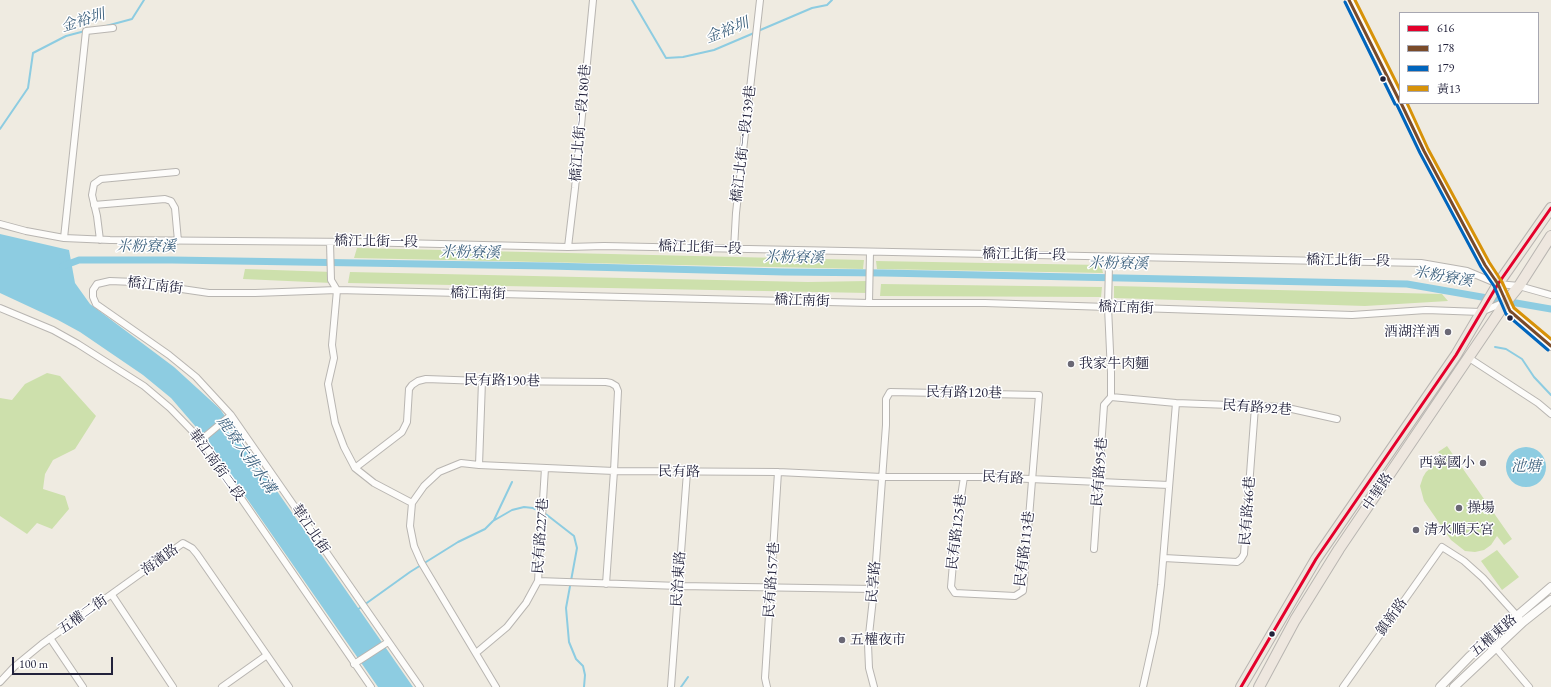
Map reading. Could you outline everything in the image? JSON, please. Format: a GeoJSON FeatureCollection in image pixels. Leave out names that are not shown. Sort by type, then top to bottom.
{"type":"FeatureCollection","features":[{"type":"Feature","properties":{"kind":"main road"},"geometry":{"type":"LineString","coordinates":[[1498,284],[1551,208]]}},
{"type":"Feature","properties":{"kind":"main road"},"geometry":{"type":"LineString","coordinates":[[1519,286],[1551,236]]}},
{"type":"Feature","properties":{"kind":"main road","name":"中華路"},"geometry":{"type":"LineString","coordinates":[[1241,687],[1316,559],[1456,355],[1498,284]]}},
{"type":"Feature","properties":{"kind":"main road","name":"中華路"},"geometry":{"type":"LineString","coordinates":[[1259,687],[1295,620],[1339,549],[1469,358],[1508,307],[1519,286]]}},
{"type":"Feature","properties":{"kind":"street","name":"橋江北街一段180巷"},"geometry":{"type":"LineString","coordinates":[[568,247],[593,0]]}},
{"type":"Feature","properties":{"kind":"street","name":"橋江北街一段139巷"},"geometry":{"type":"LineString","coordinates":[[734,249],[736,213],[760,0]]}},
{"type":"Feature","properties":{"kind":"street"},"geometry":{"type":"LineString","coordinates":[[1349,0],[1399,100]]}},
{"type":"Feature","properties":{"kind":"street"},"geometry":{"type":"LineString","coordinates":[[64,238],[86,31],[112,28]]}},
{"type":"Feature","properties":{"kind":"street"},"geometry":{"type":"LineString","coordinates":[[1401,104],[1424,151],[1485,265],[1498,284],[1508,307],[1551,346]]}},
{"type":"Feature","properties":{"kind":"street"},"geometry":{"type":"LineString","coordinates":[[100,240],[92,195],[94,184],[101,179],[176,172]]}},
{"type":"Feature","properties":{"kind":"street"},"geometry":{"type":"LineString","coordinates":[[94,205],[164,199],[171,201],[175,208],[178,241]]}},
{"type":"Feature","properties":{"kind":"street","name":"橋江北街一段"},"geometry":{"type":"LineString","coordinates":[[0,224],[26,231],[64,238],[100,240],[330,242],[568,247],[604,246],[1421,262],[1467,271],[1498,284],[1519,286],[1551,295]]}},
{"type":"Feature","properties":{"kind":"street"},"geometry":{"type":"LineString","coordinates":[[330,242],[331,280],[337,290],[332,345],[334,358],[328,384],[335,423],[344,447],[355,468],[374,483],[412,503],[410,526],[414,546],[421,562],[496,687]]}},
{"type":"Feature","properties":{"kind":"street"},"geometry":{"type":"LineString","coordinates":[[869,303],[870,252]]}},
{"type":"Feature","properties":{"kind":"street","name":"民有路95巷"},"geometry":{"type":"LineString","coordinates":[[1094,548],[1100,482],[1104,405],[1110,397],[1111,373],[1108,307],[1109,267],[1107,257]]}},
{"type":"Feature","properties":{"kind":"street","name":"橋江南街"},"geometry":{"type":"LineString","coordinates":[[97,284],[110,281],[134,282],[209,293],[337,290],[869,303],[985,303],[1352,316],[1426,310],[1481,312],[1508,307]]}},
{"type":"Feature","properties":{"kind":"street","name":"華江北街"},"geometry":{"type":"LineString","coordinates":[[97,284],[93,290],[93,297],[96,304],[169,355],[196,377],[229,417],[387,643],[420,687]]}},
{"type":"Feature","properties":{"kind":"street","name":"華江南街二段"},"geometry":{"type":"LineString","coordinates":[[0,308],[53,330],[144,386],[170,408],[202,440],[356,662],[371,687]]}},
{"type":"Feature","properties":{"kind":"street"},"geometry":{"type":"LineString","coordinates":[[1469,358],[1538,403],[1551,414]]}},
{"type":"Feature","properties":{"kind":"street","name":"民有路190巷"},"geometry":{"type":"LineString","coordinates":[[355,468],[402,432],[407,422],[409,389],[418,381],[426,379],[606,382],[616,386],[618,391],[614,471]]}},
{"type":"Feature","properties":{"kind":"street"},"geometry":{"type":"LineString","coordinates":[[479,465],[482,381]]}},
{"type":"Feature","properties":{"kind":"street","name":"民有路120巷"},"geometry":{"type":"LineString","coordinates":[[882,477],[886,425],[886,399],[890,392],[1039,395],[1033,480]]}},
{"type":"Feature","properties":{"kind":"street","name":"民有路92巷"},"geometry":{"type":"LineString","coordinates":[[1110,397],[1176,403],[1284,407],[1337,420]]}},
{"type":"Feature","properties":{"kind":"street"},"geometry":{"type":"LineString","coordinates":[[1143,687],[1155,633],[1164,558],[1176,403]]}},
{"type":"Feature","properties":{"kind":"street","name":"民有路46巷"},"geometry":{"type":"LineString","coordinates":[[1164,558],[1237,562],[1241,560],[1244,554],[1255,407]]}},
{"type":"Feature","properties":{"kind":"street"},"geometry":{"type":"LineString","coordinates":[[202,440],[229,417]]}},
{"type":"Feature","properties":{"kind":"street","name":"民有路"},"geometry":{"type":"LineString","coordinates":[[412,503],[424,486],[439,472],[461,463],[614,471],[778,472],[882,477],[964,477],[1169,485]]}},
{"type":"Feature","properties":{"kind":"street","name":"民有路227巷"},"geometry":{"type":"LineString","coordinates":[[476,653],[506,627],[526,603],[538,581],[545,468]]}},
{"type":"Feature","properties":{"kind":"street"},"geometry":{"type":"LineString","coordinates":[[606,584],[614,471]]}},
{"type":"Feature","properties":{"kind":"street","name":"民治東路"},"geometry":{"type":"LineString","coordinates":[[671,687],[687,472]]}},
{"type":"Feature","properties":{"kind":"street","name":"民有路157巷"},"geometry":{"type":"LineString","coordinates":[[767,687],[765,678],[772,587],[778,472]]}},
{"type":"Feature","properties":{"kind":"street","name":"民享路"},"geometry":{"type":"LineString","coordinates":[[874,687],[869,668],[868,644],[874,589],[882,477]]}},
{"type":"Feature","properties":{"kind":"street","name":"民有路125巷"},"geometry":{"type":"LineString","coordinates":[[951,587],[956,528],[964,477]]}},
{"type":"Feature","properties":{"kind":"street","name":"民有路113巷"},"geometry":{"type":"LineString","coordinates":[[951,587],[955,593],[1015,596],[1023,591],[1033,480]]}},
{"type":"Feature","properties":{"kind":"street","name":"海濱路"},"geometry":{"type":"LineString","coordinates":[[112,595],[184,544],[192,548],[289,687]]}},
{"type":"Feature","properties":{"kind":"street","name":"鎮新路"},"geometry":{"type":"LineString","coordinates":[[1343,687],[1442,547],[1464,561],[1483,578],[1516,616]]}},
{"type":"Feature","properties":{"kind":"street"},"geometry":{"type":"LineString","coordinates":[[538,581],[679,586],[874,589]]}},
{"type":"Feature","properties":{"kind":"street","name":"五權東路"},"geometry":{"type":"LineString","coordinates":[[1440,687],[1470,656],[1551,587]]}},
{"type":"Feature","properties":{"kind":"street"},"geometry":{"type":"LineString","coordinates":[[112,595],[173,687]]}},
{"type":"Feature","properties":{"kind":"street","name":"五權二街"},"geometry":{"type":"LineString","coordinates":[[0,682],[14,667],[50,638],[112,595]]}},
{"type":"Feature","properties":{"kind":"street","name":"五權東路"},"geometry":{"type":"LineString","coordinates":[[1454,687],[1523,622],[1550,603]]}},
{"type":"Feature","properties":{"kind":"street"},"geometry":{"type":"LineString","coordinates":[[1516,616],[1523,622]]}},
{"type":"Feature","properties":{"kind":"street"},"geometry":{"type":"LineString","coordinates":[[50,638],[82,687]]}},
{"type":"Feature","properties":{"kind":"street"},"geometry":{"type":"LineString","coordinates":[[356,662],[387,643]]}},
{"type":"Feature","properties":{"kind":"street"},"geometry":{"type":"LineString","coordinates":[[1496,648],[1529,687]]}},
{"type":"Feature","properties":{"kind":"street"},"geometry":{"type":"LineString","coordinates":[[222,687],[267,655]]}},
{"type":"Feature","properties":{"kind":"green space"},"geometry":{"type":"Polygon","coordinates":[[[357,248],[864,260],[863,269],[354,258],[357,248]]]}},
{"type":"Feature","properties":{"kind":"green space"},"geometry":{"type":"Polygon","coordinates":[[[876,261],[1101,265],[1103,273],[877,269],[876,261]]]}},
{"type":"Feature","properties":{"kind":"green space"},"geometry":{"type":"Polygon","coordinates":[[[245,269],[333,272],[332,283],[243,279],[245,269]]]}},
{"type":"Feature","properties":{"kind":"green space"},"geometry":{"type":"Polygon","coordinates":[[[350,272],[808,282],[868,281],[868,293],[348,283],[350,272]]]}},
{"type":"Feature","properties":{"kind":"green space"},"geometry":{"type":"Polygon","coordinates":[[[881,284],[1102,287],[1101,297],[880,296],[881,284]]]}},
{"type":"Feature","properties":{"kind":"green space"},"geometry":{"type":"Polygon","coordinates":[[[1114,286],[1442,294],[1448,301],[1365,306],[1114,298],[1114,286]]]}},
{"type":"Feature","properties":{"kind":"green space"},"geometry":{"type":"Polygon","coordinates":[[[47,373],[60,376],[96,416],[75,449],[53,460],[45,474],[43,489],[65,496],[69,509],[52,529],[37,523],[27,534],[0,516],[0,398],[12,400],[25,384],[47,373]]]}},
{"type":"Feature","properties":{"kind":"green space"},"geometry":{"type":"Polygon","coordinates":[[[1447,446],[1512,539],[1504,545],[1497,536],[1491,545],[1484,550],[1475,552],[1465,551],[1451,540],[1424,501],[1420,486],[1423,477],[1433,466],[1445,462],[1438,452],[1447,446]]]}},
{"type":"Feature","properties":{"kind":"green space"},"geometry":{"type":"Polygon","coordinates":[[[1497,550],[1519,577],[1502,590],[1481,561],[1497,550]]]}},
{"type":"Feature","properties":{"kind":"water","name":"鹿寮大排水溝"},"geometry":{"type":"Polygon","coordinates":[[[0,234],[69,250],[75,283],[90,304],[174,367],[220,409],[413,687],[378,687],[202,434],[171,398],[143,375],[80,332],[0,293],[0,234]]]}},
{"type":"Feature","properties":{"kind":"water","name":"池塘"},"geometry":{"type":"Polygon","coordinates":[[[1530,447],[1537,450],[1543,456],[1546,467],[1545,475],[1537,484],[1530,487],[1522,487],[1515,484],[1507,475],[1506,463],[1509,456],[1518,448],[1530,447]]]}},
{"type":"Feature","properties":{"kind":"waterway","name":"金裕圳"},"geometry":{"type":"LineString","coordinates":[[106,26],[132,19],[144,0]]}},
{"type":"Feature","properties":{"kind":"waterway","name":"金裕圳"},"geometry":{"type":"LineString","coordinates":[[632,0],[666,58],[683,57],[714,50],[754,33]]}},
{"type":"Feature","properties":{"kind":"waterway","name":"金裕圳"},"geometry":{"type":"LineString","coordinates":[[758,31],[812,8],[827,5],[832,0]]}},
{"type":"Feature","properties":{"kind":"waterway","name":"金裕圳"},"geometry":{"type":"LineString","coordinates":[[0,129],[28,88],[33,53],[66,36],[85,31]]}},
{"type":"Feature","properties":{"kind":"waterway","name":"米粉寮溪"},"geometry":{"type":"LineString","coordinates":[[63,266],[79,260],[172,260],[548,266],[1407,284],[1551,309]]}},
{"type":"Feature","properties":{"kind":"waterway"},"geometry":{"type":"LineString","coordinates":[[1495,347],[1506,349],[1522,359],[1534,377],[1551,395]]}},
{"type":"Feature","properties":{"kind":"waterway"},"geometry":{"type":"LineString","coordinates":[[494,520],[512,482]]}},
{"type":"Feature","properties":{"kind":"waterway"},"geometry":{"type":"LineString","coordinates":[[357,610],[410,572],[458,542],[485,529],[493,521],[512,510],[524,507],[533,508],[547,515],[574,536],[577,548],[566,608],[569,642],[576,659],[583,666],[585,675],[584,687]]}},
{"type":"Feature","properties":{"kind":"waterway"},"geometry":{"type":"LineString","coordinates":[[681,687],[688,677]]}},
{"type":"Feature","properties":{"kind":"transit line","name":"178"},"geometry":{"type":"LineString","coordinates":[[1349,0],[1399,100]]}},
{"type":"Feature","properties":{"kind":"transit line","name":"黃13"},"geometry":{"type":"LineString","coordinates":[[1355,0],[1399,88]]}},
{"type":"Feature","properties":{"kind":"transit line","name":"179"},"geometry":{"type":"LineString","coordinates":[[1345,2],[1395,104]]}},
{"type":"Feature","properties":{"kind":"transit line","name":"178"},"geometry":{"type":"LineString","coordinates":[[1401,104],[1424,151],[1485,265],[1498,284],[1510,311],[1551,346]]}},
{"type":"Feature","properties":{"kind":"transit line","name":"黃13"},"geometry":{"type":"LineString","coordinates":[[1407,104],[1428,149],[1489,262],[1502,282],[1514,308],[1551,339]]}},
{"type":"Feature","properties":{"kind":"transit line","name":"179"},"geometry":{"type":"LineString","coordinates":[[1397,105],[1420,153],[1481,267],[1494,286],[1506,314],[1548,350]]}},
{"type":"Feature","properties":{"kind":"transit line","name":"616"},"geometry":{"type":"LineString","coordinates":[[1241,687],[1316,559],[1456,355],[1498,284],[1551,208]]}},
{"type":"Feature","properties":{"kind":"place","name":"酒湖洋酒"},"geometry":{"type":"Point","coordinates":[1448,332]}},
{"type":"Feature","properties":{"kind":"place","name":"我家牛肉麵"},"geometry":{"type":"Point","coordinates":[1071,364]}},
{"type":"Feature","properties":{"kind":"place","name":"西寧國小"},"geometry":{"type":"Point","coordinates":[1483,463]}},
{"type":"Feature","properties":{"kind":"place","name":"操場"},"geometry":{"type":"Point","coordinates":[1459,508]}},
{"type":"Feature","properties":{"kind":"place","name":"清水順天宮"},"geometry":{"type":"Point","coordinates":[1416,530]}},
{"type":"Feature","properties":{"kind":"place","name":"五權夜市"},"geometry":{"type":"Point","coordinates":[842,640]}}]}
